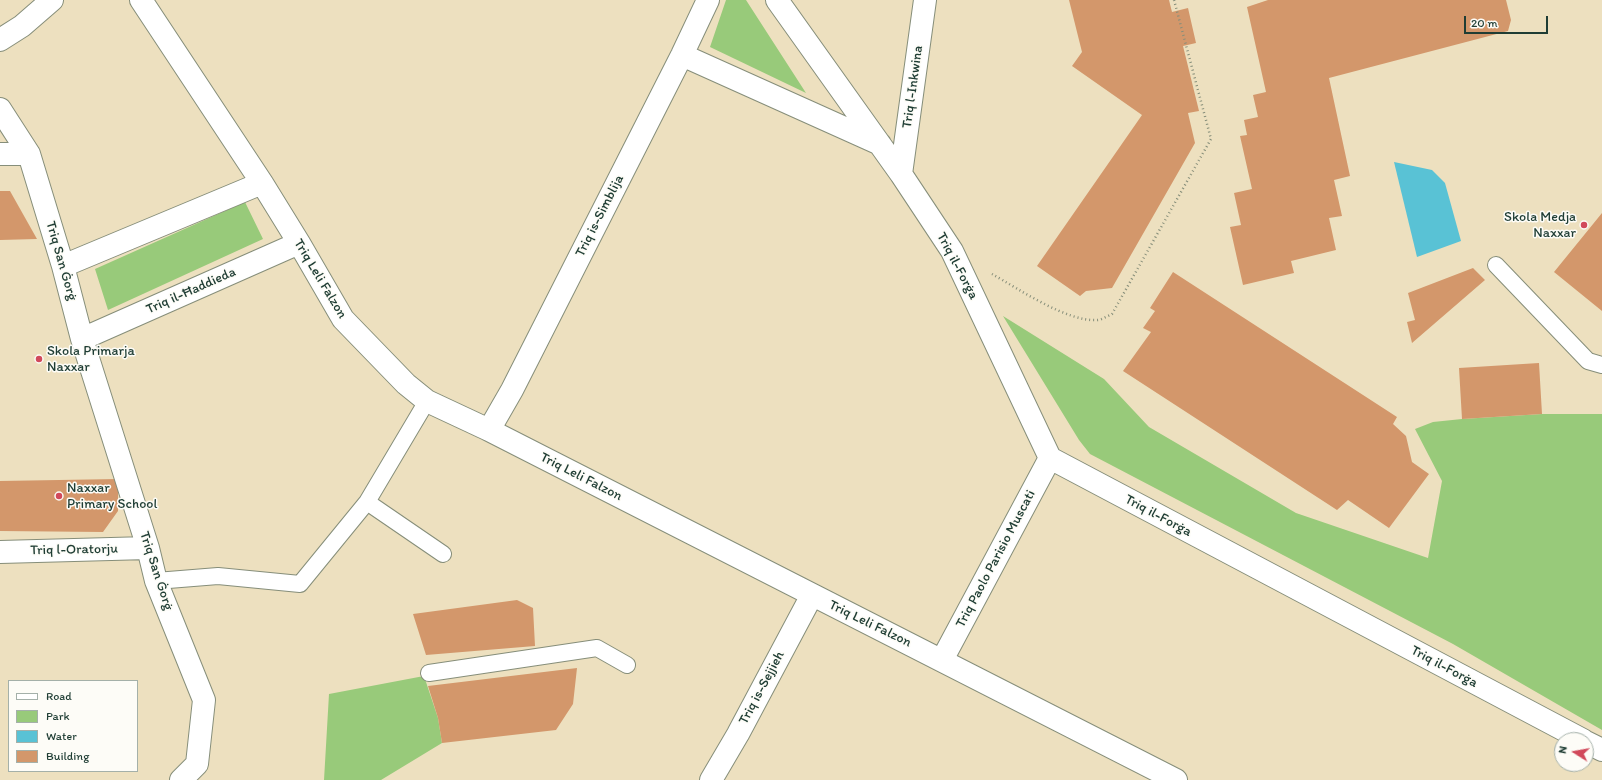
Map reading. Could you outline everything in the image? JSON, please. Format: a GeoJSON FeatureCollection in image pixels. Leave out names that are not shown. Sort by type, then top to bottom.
{"type":"FeatureCollection","features":[{"type":"Feature","properties":{"kind":"street"},"geometry":{"type":"LineString","coordinates":[[0,40],[22,26],[52,0]]}},
{"type":"Feature","properties":{"kind":"street","name":"Triq Leli Falzon"},"geometry":{"type":"LineString","coordinates":[[141,0],[262,183],[299,242],[343,319],[406,384],[427,401],[489,430],[812,596],[942,660],[1176,780]]}},
{"type":"Feature","properties":{"kind":"street","name":"Triq is-Simblija"},"geometry":{"type":"LineString","coordinates":[[489,430],[512,390],[682,55],[708,0]]}},
{"type":"Feature","properties":{"kind":"street","name":"Triq il-Forġa"},"geometry":{"type":"LineString","coordinates":[[777,0],[901,174],[952,251],[1050,458],[1567,732]]}},
{"type":"Feature","properties":{"kind":"street","name":"Triq l-Inkwina"},"geometry":{"type":"LineString","coordinates":[[901,174],[925,0]]}},
{"type":"Feature","properties":{"kind":"street"},"geometry":{"type":"LineString","coordinates":[[682,55],[880,144]]}},
{"type":"Feature","properties":{"kind":"street","name":"Triq San Ġorġ"},"geometry":{"type":"LineString","coordinates":[[0,109],[29,154],[63,266],[82,339],[148,548],[156,582],[204,700],[197,764],[181,780]]}},
{"type":"Feature","properties":{"kind":"street"},"geometry":{"type":"LineString","coordinates":[[0,154],[29,154]]}},
{"type":"Feature","properties":{"kind":"street"},"geometry":{"type":"LineString","coordinates":[[63,266],[262,183]]}},
{"type":"Feature","properties":{"kind":"street","name":"Triq il-Ħaddieda"},"geometry":{"type":"LineString","coordinates":[[82,339],[299,242]]}},
{"type":"Feature","properties":{"kind":"street","name":"Triq Paolo Parisio Muscati"},"geometry":{"type":"LineString","coordinates":[[942,660],[1050,458]]}},
{"type":"Feature","properties":{"kind":"street","name":"Triq l-Oratorju"},"geometry":{"type":"LineString","coordinates":[[0,552],[148,548]]}},
{"type":"Feature","properties":{"kind":"street","name":"Triq is-Sejjieh"},"geometry":{"type":"LineString","coordinates":[[711,780],[738,734],[812,596]]}},
{"type":"Feature","properties":{"kind":"lane"},"geometry":{"type":"LineString","coordinates":[[1496,265],[1588,361],[1602,365]]}},
{"type":"Feature","properties":{"kind":"lane"},"geometry":{"type":"LineString","coordinates":[[156,582],[218,576],[300,584],[367,502],[427,401]]}},
{"type":"Feature","properties":{"kind":"lane"},"geometry":{"type":"LineString","coordinates":[[367,502],[443,554]]}},
{"type":"Feature","properties":{"kind":"lane"},"geometry":{"type":"LineString","coordinates":[[429,673],[597,648],[627,665]]}},
{"type":"Feature","properties":{"kind":"path"},"geometry":{"type":"LineString","coordinates":[[986,270],[1060,312],[1078,319],[1098,320],[1112,314],[1212,139],[1174,0]]}},
{"type":"Feature","properties":{"kind":"green space"},"geometry":{"type":"Polygon","coordinates":[[[726,0],[746,0],[806,93],[710,47],[726,0]]]}},
{"type":"Feature","properties":{"kind":"green space"},"geometry":{"type":"Polygon","coordinates":[[[245,202],[263,239],[108,310],[95,269],[245,202]]]}},
{"type":"Feature","properties":{"kind":"green space"},"geometry":{"type":"Polygon","coordinates":[[[1003,316],[1104,379],[1149,427],[1296,513],[1428,558],[1442,481],[1415,429],[1433,422],[1462,419],[1542,414],[1602,414],[1602,730],[1453,644],[1090,454],[1079,440],[1003,316]]]}},
{"type":"Feature","properties":{"kind":"green space"},"geometry":{"type":"Polygon","coordinates":[[[424,676],[438,718],[442,743],[381,780],[324,780],[329,694],[424,676]]]}},
{"type":"Feature","properties":{"kind":"water"},"geometry":{"type":"Polygon","coordinates":[[[1394,162],[1432,170],[1445,183],[1461,241],[1417,257],[1394,162]]]}},
{"type":"Feature","properties":{"kind":"building"},"geometry":{"type":"Polygon","coordinates":[[[1069,0],[1169,0],[1172,12],[1188,8],[1196,43],[1183,46],[1199,111],[1188,113],[1195,143],[1112,288],[1086,291],[1080,296],[1037,266],[1142,115],[1072,66],[1082,52],[1069,0]]]}},
{"type":"Feature","properties":{"kind":"building"},"geometry":{"type":"Polygon","coordinates":[[[1268,0],[1506,0],[1511,20],[1508,31],[1329,78],[1350,176],[1334,180],[1342,216],[1329,218],[1336,250],[1291,261],[1294,273],[1243,285],[1230,227],[1241,225],[1234,193],[1252,189],[1240,136],[1247,135],[1244,120],[1258,117],[1253,95],[1266,92],[1247,7],[1268,0]]]}},
{"type":"Feature","properties":{"kind":"building"},"geometry":{"type":"Polygon","coordinates":[[[0,191],[10,191],[37,239],[0,240],[0,191]]]}},
{"type":"Feature","properties":{"kind":"building"},"geometry":{"type":"Polygon","coordinates":[[[1602,213],[1602,311],[1554,272],[1602,213]]]}},
{"type":"Feature","properties":{"kind":"building"},"geometry":{"type":"Polygon","coordinates":[[[1473,268],[1485,280],[1412,343],[1407,322],[1415,320],[1408,293],[1473,268]]]}},
{"type":"Feature","properties":{"kind":"building"},"geometry":{"type":"Polygon","coordinates":[[[1173,272],[1397,417],[1393,424],[1406,436],[1412,462],[1429,474],[1389,528],[1348,500],[1337,510],[1123,371],[1151,332],[1143,328],[1155,311],[1150,308],[1173,272]]]}},
{"type":"Feature","properties":{"kind":"building"},"geometry":{"type":"Polygon","coordinates":[[[1539,363],[1542,414],[1462,419],[1459,368],[1539,363]]]}},
{"type":"Feature","properties":{"kind":"building","name":"Naxxar Primary School"},"geometry":{"type":"Polygon","coordinates":[[[118,479],[118,511],[103,532],[0,531],[0,481],[118,479]]]}},
{"type":"Feature","properties":{"kind":"building"},"geometry":{"type":"Polygon","coordinates":[[[517,600],[533,608],[535,646],[426,655],[413,614],[517,600]]]}},
{"type":"Feature","properties":{"kind":"building"},"geometry":{"type":"Polygon","coordinates":[[[577,668],[573,704],[556,730],[442,743],[438,718],[428,686],[577,668]]]}},
{"type":"Feature","properties":{"kind":"place","name":"Skola Medja Naxxar"},"geometry":{"type":"Point","coordinates":[1584,225]}},
{"type":"Feature","properties":{"kind":"place","name":"Skola Primarja Naxxar"},"geometry":{"type":"Point","coordinates":[39,359]}},
{"type":"Feature","properties":{"kind":"place","name":"Naxxar Primary School"},"geometry":{"type":"Point","coordinates":[59,496]}}]}
